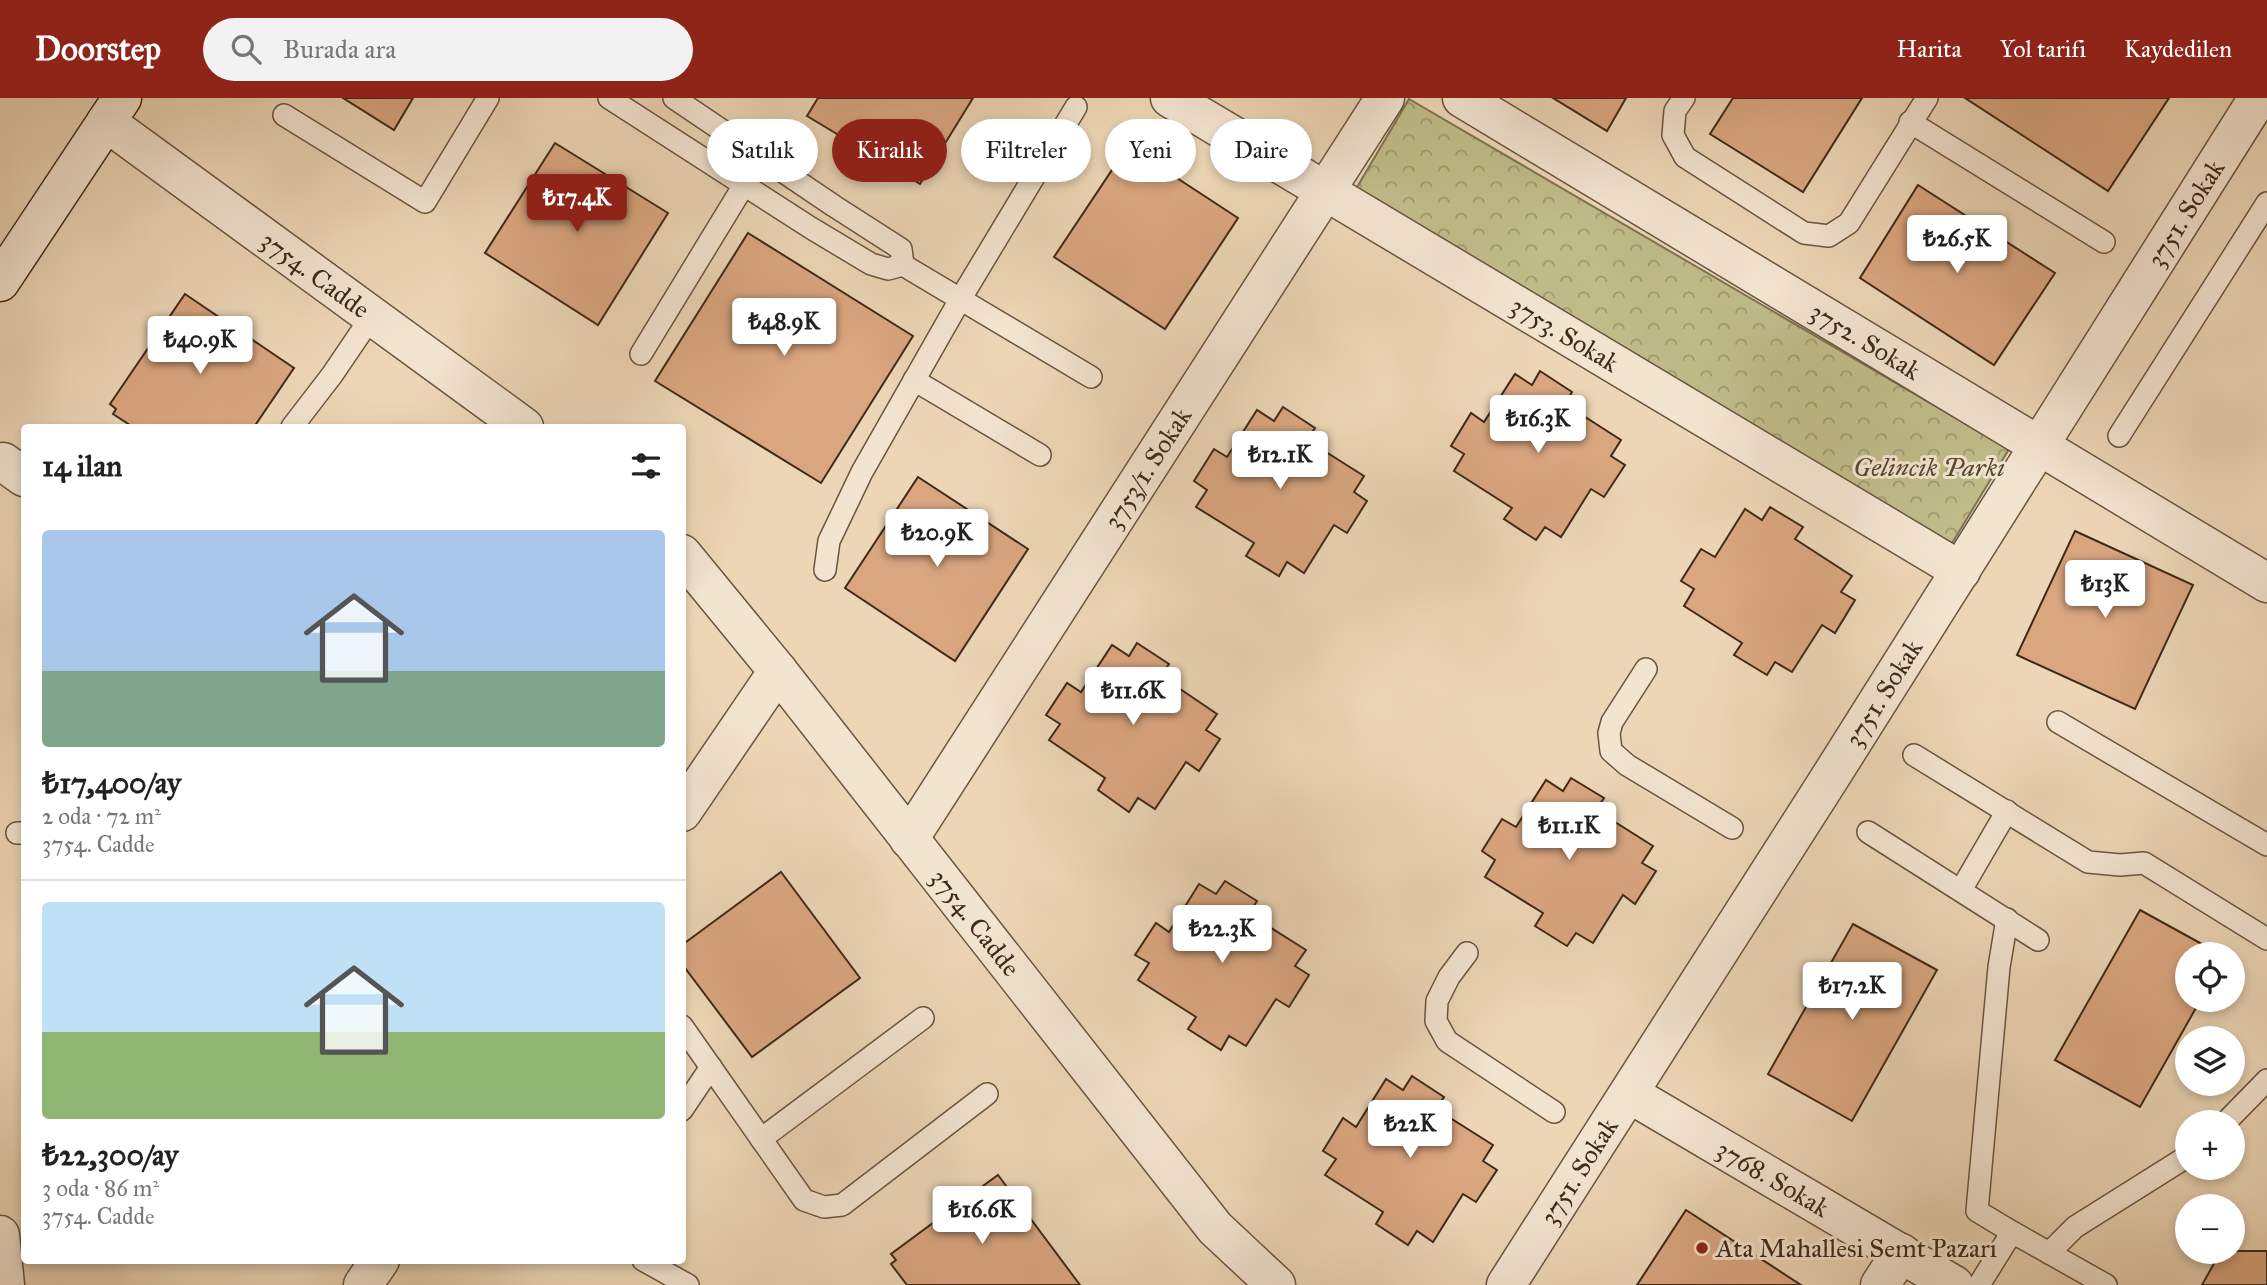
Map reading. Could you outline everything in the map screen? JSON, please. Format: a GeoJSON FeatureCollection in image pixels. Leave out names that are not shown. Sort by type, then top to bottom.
{"type":"FeatureCollection","features":[{"type":"Feature","properties":{"kind":"street","name":"3753. Sokak"},"geometry":{"type":"LineString","coordinates":[[1170,98],[1961,571]]}},
{"type":"Feature","properties":{"kind":"street","name":"3753/1. Sokak"},"geometry":{"type":"LineString","coordinates":[[909,839],[1385,98]]}},
{"type":"Feature","properties":{"kind":"street","name":"3752. Sokak"},"geometry":{"type":"LineString","coordinates":[[1462,98],[2267,583]]}},
{"type":"Feature","properties":{"kind":"street","name":"3751. Sokak"},"geometry":{"type":"LineString","coordinates":[[1506,1285],[1630,1094],[2258,98]]}},
{"type":"Feature","properties":{"kind":"street"},"geometry":{"type":"LineString","coordinates":[[0,282],[114,110]]}},
{"type":"Feature","properties":{"kind":"street","name":"3754. Cadde"},"geometry":{"type":"LineString","coordinates":[[114,110],[372,316],[520,424]]}},
{"type":"Feature","properties":{"kind":"street","name":"3754. Cadde"},"geometry":{"type":"LineString","coordinates":[[686,559],[778,671],[1215,1228],[1276,1285]]}},
{"type":"Feature","properties":{"kind":"street"},"geometry":{"type":"LineString","coordinates":[[686,806],[778,671]]}},
{"type":"Feature","properties":{"kind":"street","name":"3768. Sokak"},"geometry":{"type":"LineString","coordinates":[[1630,1094],[1954,1285]]}},
{"type":"Feature","properties":{"kind":"street"},"geometry":{"type":"LineString","coordinates":[[0,1235],[5,1285]]}},
{"type":"Feature","properties":{"kind":"street"},"geometry":{"type":"LineString","coordinates":[[1880,1285],[1900,1254]]}},
{"type":"Feature","properties":{"kind":"street"},"geometry":{"type":"LineString","coordinates":[[363,1285],[377,1264]]}},
{"type":"Feature","properties":{"kind":"lane"},"geometry":{"type":"LineString","coordinates":[[284,115],[425,202],[488,98]]}},
{"type":"Feature","properties":{"kind":"lane"},"geometry":{"type":"LineString","coordinates":[[609,98],[871,264],[888,269],[903,265],[1091,377]]}},
{"type":"Feature","properties":{"kind":"lane"},"geometry":{"type":"LineString","coordinates":[[674,98],[901,248],[903,265]]}},
{"type":"Feature","properties":{"kind":"lane"},"geometry":{"type":"LineString","coordinates":[[1684,98],[1675,111],[1673,135],[1685,157],[1804,233],[1829,236],[1849,223],[1927,98]]}},
{"type":"Feature","properties":{"kind":"lane"},"geometry":{"type":"LineString","coordinates":[[825,570],[829,541],[862,472],[961,298],[1076,107]]}},
{"type":"Feature","properties":{"kind":"lane"},"geometry":{"type":"LineString","coordinates":[[1910,122],[2104,242]]}},
{"type":"Feature","properties":{"kind":"lane"},"geometry":{"type":"LineString","coordinates":[[641,354],[744,185]]}},
{"type":"Feature","properties":{"kind":"lane"},"geometry":{"type":"LineString","coordinates":[[2119,436],[2267,203]]}},
{"type":"Feature","properties":{"kind":"lane"},"geometry":{"type":"LineString","coordinates":[[294,424],[372,316]]}},
{"type":"Feature","properties":{"kind":"lane"},"geometry":{"type":"LineString","coordinates":[[914,380],[1040,455]]}},
{"type":"Feature","properties":{"kind":"lane"},"geometry":{"type":"LineString","coordinates":[[1646,669],[1612,722],[1609,733],[1611,751],[1627,765],[1732,828]]}},
{"type":"Feature","properties":{"kind":"lane"},"geometry":{"type":"LineString","coordinates":[[2058,722],[2267,845]]}},
{"type":"Feature","properties":{"kind":"lane"},"geometry":{"type":"LineString","coordinates":[[1914,755],[2088,862],[2144,863],[2267,939]]}},
{"type":"Feature","properties":{"kind":"lane"},"geometry":{"type":"LineString","coordinates":[[1961,890],[2007,811]]}},
{"type":"Feature","properties":{"kind":"lane"},"geometry":{"type":"LineString","coordinates":[[1868,832],[2038,940]]}},
{"type":"Feature","properties":{"kind":"lane"},"geometry":{"type":"LineString","coordinates":[[2007,919],[1999,967],[1977,1211],[2106,1285]]}},
{"type":"Feature","properties":{"kind":"lane"},"geometry":{"type":"LineString","coordinates":[[1467,953],[1449,977],[1437,1001],[1436,1021],[1447,1041],[1554,1112]]}},
{"type":"Feature","properties":{"kind":"lane"},"geometry":{"type":"LineString","coordinates":[[761,1139],[923,1018]]}},
{"type":"Feature","properties":{"kind":"lane"},"geometry":{"type":"LineString","coordinates":[[686,1032],[804,1200],[824,1207],[842,1205],[988,1094]]}},
{"type":"Feature","properties":{"kind":"lane"},"geometry":{"type":"LineString","coordinates":[[686,1104],[711,1067]]}},
{"type":"Feature","properties":{"kind":"lane"},"geometry":{"type":"LineString","coordinates":[[2238,1110],[2267,1080]]}},
{"type":"Feature","properties":{"kind":"lane"},"geometry":{"type":"LineString","coordinates":[[2049,1253],[2075,1227],[2175,1164]]}},
{"type":"Feature","properties":{"kind":"lane"},"geometry":{"type":"LineString","coordinates":[[1979,1285],[2012,1231]]}},
{"type":"Feature","properties":{"kind":"lane"},"geometry":{"type":"LineString","coordinates":[[650,1264],[688,1285]]}},
{"type":"Feature","properties":{"kind":"green space","name":"Gelincik Parkı"},"geometry":{"type":"Polygon","coordinates":[[[1409,99],[2009,449],[1951,545],[1356,189],[1409,99]]]}},
{"type":"Feature","properties":{"kind":"building"},"geometry":{"type":"Polygon","coordinates":[[[343,98],[413,98],[394,130],[343,98]]]}},
{"type":"Feature","properties":{"kind":"building"},"geometry":{"type":"Polygon","coordinates":[[[818,98],[973,98],[947,140],[947,119],[832,119],[832,131],[818,123],[818,119],[807,116],[818,98]]]}},
{"type":"Feature","properties":{"kind":"building"},"geometry":{"type":"Polygon","coordinates":[[[1553,98],[1626,98],[1607,131],[1553,98]]]}},
{"type":"Feature","properties":{"kind":"building"},"geometry":{"type":"Polygon","coordinates":[[[1733,98],[1862,98],[1803,192],[1710,134],[1733,98]]]}},
{"type":"Feature","properties":{"kind":"building"},"geometry":{"type":"Polygon","coordinates":[[[1965,98],[2169,98],[2108,191],[1965,98]]]}},
{"type":"Feature","properties":{"kind":"building"},"geometry":{"type":"Polygon","coordinates":[[[555,143],[668,213],[598,325],[485,253],[555,143]]]}},
{"type":"Feature","properties":{"kind":"building"},"geometry":{"type":"Polygon","coordinates":[[[1105,180],[1183,182],[1238,218],[1165,329],[1054,257],[1105,180]]]}},
{"type":"Feature","properties":{"kind":"building"},"geometry":{"type":"Polygon","coordinates":[[[1918,185],[2055,273],[1994,365],[1860,278],[1918,185]]]}},
{"type":"Feature","properties":{"kind":"building"},"geometry":{"type":"Polygon","coordinates":[[[748,233],[913,336],[821,483],[655,381],[748,233]]]}},
{"type":"Feature","properties":{"kind":"building"},"geometry":{"type":"Polygon","coordinates":[[[185,294],[294,368],[256,424],[128,424],[113,414],[116,409],[110,404],[185,294]]]}},
{"type":"Feature","properties":{"kind":"building"},"geometry":{"type":"Polygon","coordinates":[[[1540,371],[1572,392],[1565,404],[1621,440],[1611,456],[1625,465],[1604,497],[1591,489],[1561,537],[1545,527],[1536,540],[1504,519],[1512,508],[1454,471],[1464,454],[1451,446],[1471,413],[1484,422],[1515,374],[1532,385],[1540,371]]]}},
{"type":"Feature","properties":{"kind":"building"},"geometry":{"type":"Polygon","coordinates":[[[1283,407],[1315,428],[1307,440],[1364,476],[1354,492],[1367,501],[1347,533],[1334,525],[1304,573],[1287,562],[1279,576],[1246,556],[1254,543],[1196,507],[1207,490],[1194,481],[1214,449],[1227,457],[1257,410],[1274,421],[1283,407]]]}},
{"type":"Feature","properties":{"kind":"building"},"geometry":{"type":"Polygon","coordinates":[[[918,477],[1028,549],[955,661],[845,588],[918,477]]]}},
{"type":"Feature","properties":{"kind":"building"},"geometry":{"type":"Polygon","coordinates":[[[1770,507],[1803,527],[1795,539],[1852,576],[1841,592],[1855,600],[1835,633],[1822,625],[1792,672],[1775,662],[1767,675],[1734,655],[1742,643],[1684,606],[1694,589],[1681,581],[1701,549],[1715,557],[1745,509],[1762,520],[1770,507]]]}},
{"type":"Feature","properties":{"kind":"building"},"geometry":{"type":"Polygon","coordinates":[[[2075,531],[2193,585],[2135,709],[2017,655],[2075,531]]]}},
{"type":"Feature","properties":{"kind":"building"},"geometry":{"type":"Polygon","coordinates":[[[1137,643],[1169,664],[1161,676],[1217,714],[1206,730],[1220,739],[1199,771],[1186,762],[1155,809],[1138,798],[1129,812],[1098,790],[1105,778],[1049,740],[1060,724],[1046,715],[1067,683],[1081,692],[1112,645],[1129,656],[1137,643]]]}},
{"type":"Feature","properties":{"kind":"building"},"geometry":{"type":"Polygon","coordinates":[[[1571,778],[1604,798],[1596,810],[1653,846],[1642,863],[1656,871],[1635,904],[1623,895],[1593,943],[1576,933],[1567,946],[1535,926],[1543,913],[1485,877],[1495,860],[1482,851],[1502,819],[1516,827],[1546,780],[1563,791],[1571,778]]]}},
{"type":"Feature","properties":{"kind":"building"},"geometry":{"type":"Polygon","coordinates":[[[781,872],[860,978],[752,1057],[686,969],[686,942],[781,872]]]}},
{"type":"Feature","properties":{"kind":"building"},"geometry":{"type":"Polygon","coordinates":[[[1225,881],[1257,901],[1249,914],[1306,950],[1295,966],[1309,975],[1289,1007],[1276,999],[1246,1046],[1229,1036],[1221,1050],[1188,1029],[1196,1017],[1138,980],[1149,963],[1135,955],[1156,923],[1169,932],[1199,884],[1216,894],[1225,881]]]}},
{"type":"Feature","properties":{"kind":"building"},"geometry":{"type":"Polygon","coordinates":[[[2140,910],[2198,942],[2175,942],[2175,1012],[2194,1012],[2186,1026],[2175,1026],[2175,1045],[2140,1107],[2055,1060],[2140,910]]]}},
{"type":"Feature","properties":{"kind":"building"},"geometry":{"type":"Polygon","coordinates":[[[1853,924],[1937,970],[1852,1121],[1768,1074],[1853,924]]]}},
{"type":"Feature","properties":{"kind":"building"},"geometry":{"type":"Polygon","coordinates":[[[1412,1076],[1444,1097],[1436,1109],[1493,1145],[1483,1161],[1497,1170],[1476,1202],[1463,1194],[1433,1242],[1417,1231],[1408,1245],[1376,1224],[1383,1212],[1325,1175],[1336,1159],[1323,1151],[1343,1118],[1356,1127],[1386,1079],[1403,1090],[1412,1076]]]}},
{"type":"Feature","properties":{"kind":"building"},"geometry":{"type":"Polygon","coordinates":[[[998,1175],[1080,1285],[907,1285],[891,1264],[896,1260],[891,1254],[998,1175]]]}},
{"type":"Feature","properties":{"kind":"building","name":"Ata Mahallesi Semt Pazarı"},"geometry":{"type":"Polygon","coordinates":[[[1686,1210],[1801,1285],[1637,1285],[1686,1210]]]}},
{"type":"Feature","properties":{"kind":"building"},"geometry":{"type":"Polygon","coordinates":[[[2245,1251],[2267,1251],[2267,1285],[2202,1285],[2214,1264],[2245,1264],[2245,1251]]]}},
{"type":"Feature","properties":{"kind":"place","name":"Ata Mahallesi Semt Pazarı"},"geometry":{"type":"Point","coordinates":[1702,1248]}}]}
